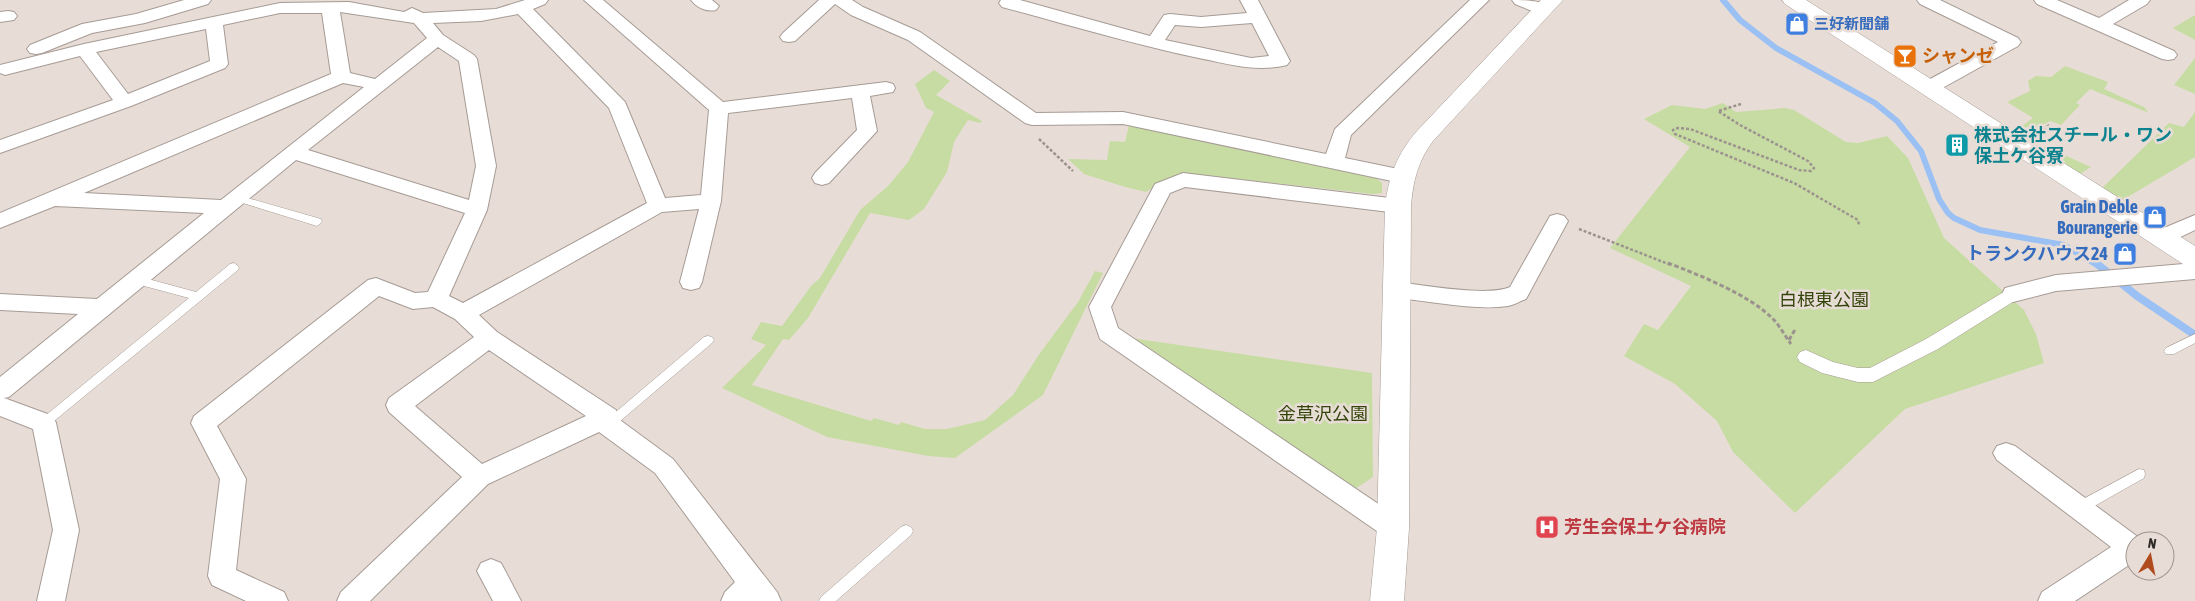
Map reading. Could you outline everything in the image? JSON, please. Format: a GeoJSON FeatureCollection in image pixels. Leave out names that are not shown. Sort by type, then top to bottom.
{"type":"FeatureCollection","features":[{"type":"Feature","properties":{"kind":"street"},"geometry":{"type":"LineString","coordinates":[[3,70],[36,49],[88,28],[139,19],[202,0]]}},
{"type":"Feature","properties":{"kind":"street"},"geometry":{"type":"LineString","coordinates":[[392,0],[419,18],[437,39],[468,58],[486,166],[476,210],[436,299]]}},
{"type":"Feature","properties":{"kind":"street"},"geometry":{"type":"LineString","coordinates":[[593,0],[719,108],[886,88]]}},
{"type":"Feature","properties":{"kind":"street"},"geometry":{"type":"LineString","coordinates":[[789,37],[829,0]]}},
{"type":"Feature","properties":{"kind":"street"},"geometry":{"type":"LineString","coordinates":[[840,0],[857,11],[914,36],[1032,118],[1123,118],[1334,164],[1401,176]]}},
{"type":"Feature","properties":{"kind":"street"},"geometry":{"type":"LineString","coordinates":[[1011,0],[1008,3],[1154,43],[1250,63],[1281,61],[1249,0]]}},
{"type":"Feature","properties":{"kind":"street"},"geometry":{"type":"LineString","coordinates":[[1334,164],[1342,132],[1480,0]]}},
{"type":"Feature","properties":{"kind":"street"},"geometry":{"type":"LineString","coordinates":[[1792,0],[2192,257]]}},
{"type":"Feature","properties":{"kind":"street"},"geometry":{"type":"LineString","coordinates":[[1926,0],[2012,42],[1930,87]]}},
{"type":"Feature","properties":{"kind":"street"},"geometry":{"type":"LineString","coordinates":[[2043,0],[2168,55]]}},
{"type":"Feature","properties":{"kind":"street"},"geometry":{"type":"LineString","coordinates":[[2100,24],[2141,0]]}},
{"type":"Feature","properties":{"kind":"street"},"geometry":{"type":"LineString","coordinates":[[1387,601],[1393,528],[1398,206],[1401,176],[1412,152],[1539,3]]}},
{"type":"Feature","properties":{"kind":"street"},"geometry":{"type":"LineString","coordinates":[[3,70],[84,49],[280,8],[349,7],[402,18],[419,18],[501,14],[531,4],[618,106],[658,206]]}},
{"type":"Feature","properties":{"kind":"street"},"geometry":{"type":"LineString","coordinates":[[330,7],[341,77]]}},
{"type":"Feature","properties":{"kind":"street"},"geometry":{"type":"LineString","coordinates":[[1154,43],[1170,19],[1201,22],[1257,17]]}},
{"type":"Feature","properties":{"kind":"street"},"geometry":{"type":"LineString","coordinates":[[0,147],[124,102],[219,64],[214,22]]}},
{"type":"Feature","properties":{"kind":"street"},"geometry":{"type":"LineString","coordinates":[[0,390],[293,152],[437,39]]}},
{"type":"Feature","properties":{"kind":"street"},"geometry":{"type":"LineString","coordinates":[[84,49],[124,102]]}},
{"type":"Feature","properties":{"kind":"street"},"geometry":{"type":"LineString","coordinates":[[0,221],[341,77],[379,86]]}},
{"type":"Feature","properties":{"kind":"street"},"geometry":{"type":"LineString","coordinates":[[822,178],[867,131],[860,91]]}},
{"type":"Feature","properties":{"kind":"street"},"geometry":{"type":"LineString","coordinates":[[691,282],[710,201],[719,108]]}},
{"type":"Feature","properties":{"kind":"street"},"geometry":{"type":"LineString","coordinates":[[293,152],[476,210]]}},
{"type":"Feature","properties":{"kind":"street"},"geometry":{"type":"LineString","coordinates":[[1393,528],[1108,333],[1100,307],[1162,189],[1183,180],[1398,206]]}},
{"type":"Feature","properties":{"kind":"street"},"geometry":{"type":"LineString","coordinates":[[51,199],[231,202]]}},
{"type":"Feature","properties":{"kind":"street"},"geometry":{"type":"LineString","coordinates":[[463,313],[658,206],[710,201]]}},
{"type":"Feature","properties":{"kind":"street"},"geometry":{"type":"LineString","coordinates":[[1397,290],[1476,298],[1507,298],[1518,293],[1557,221]]}},
{"type":"Feature","properties":{"kind":"street"},"geometry":{"type":"LineString","coordinates":[[2160,238],[2195,222]]}},
{"type":"Feature","properties":{"kind":"street"},"geometry":{"type":"LineString","coordinates":[[1806,357],[1828,368],[1858,375],[1873,375],[1932,344],[2014,294],[2056,283],[2192,257]]}},
{"type":"Feature","properties":{"kind":"street"},"geometry":{"type":"LineString","coordinates":[[274,601],[222,576],[233,479],[203,423],[376,286],[413,301],[436,299],[463,313],[489,338],[607,421],[664,466],[751,595]]}},
{"type":"Feature","properties":{"kind":"street"},"geometry":{"type":"LineString","coordinates":[[0,302],[103,307]]}},
{"type":"Feature","properties":{"kind":"street"},"geometry":{"type":"LineString","coordinates":[[479,477],[398,405],[489,338]]}},
{"type":"Feature","properties":{"kind":"street"},"geometry":{"type":"LineString","coordinates":[[0,406],[44,423],[66,530],[51,601]]}},
{"type":"Feature","properties":{"kind":"street"},"geometry":{"type":"LineString","coordinates":[[351,601],[479,477],[607,421]]}},
{"type":"Feature","properties":{"kind":"street"},"geometry":{"type":"LineString","coordinates":[[2006,453],[2132,548],[2052,601]]}},
{"type":"Feature","properties":{"kind":"street"},"geometry":{"type":"LineString","coordinates":[[491,571],[507,601]]}},
{"type":"Feature","properties":{"kind":"lane"},"geometry":{"type":"LineString","coordinates":[[231,202],[317,222]]}},
{"type":"Feature","properties":{"kind":"lane"},"geometry":{"type":"LineString","coordinates":[[44,423],[234,268]]}},
{"type":"Feature","properties":{"kind":"lane"},"geometry":{"type":"LineString","coordinates":[[137,280],[199,297]]}},
{"type":"Feature","properties":{"kind":"lane"},"geometry":{"type":"LineString","coordinates":[[2170,351],[2195,338]]}},
{"type":"Feature","properties":{"kind":"lane"},"geometry":{"type":"LineString","coordinates":[[607,421],[708,340]]}},
{"type":"Feature","properties":{"kind":"lane"},"geometry":{"type":"LineString","coordinates":[[2079,508],[2139,474]]}},
{"type":"Feature","properties":{"kind":"lane"},"geometry":{"type":"LineString","coordinates":[[826,601],[906,531]]}},
{"type":"Feature","properties":{"kind":"path"},"geometry":{"type":"LineString","coordinates":[[1741,104],[1718,111],[1740,125],[1808,161],[1814,168],[1811,171],[1799,170],[1690,129],[1678,128],[1673,130],[1675,134],[1794,183],[1858,220],[1859,225]]}},
{"type":"Feature","properties":{"kind":"path"},"geometry":{"type":"LineString","coordinates":[[1037,137],[1073,171]]}},
{"type":"Feature","properties":{"kind":"path"},"geometry":{"type":"LineString","coordinates":[[1557,221],[1716,284],[1759,309],[1773,320],[1793,347],[1806,357]]}},
{"type":"Feature","properties":{"kind":"path"},"geometry":{"type":"LineString","coordinates":[[1788,340],[1796,328]]}},
{"type":"Feature","properties":{"kind":"green space"},"geometry":{"type":"Polygon","coordinates":[[[2195,15],[2195,40],[2173,28],[2195,15]]]}},
{"type":"Feature","properties":{"kind":"green space"},"geometry":{"type":"Polygon","coordinates":[[[2195,58],[2195,94],[2174,85],[2195,58]]]}},
{"type":"Feature","properties":{"kind":"green space"},"geometry":{"type":"Polygon","coordinates":[[[2065,66],[2108,82],[2104,89],[2144,107],[2149,113],[2090,89],[2076,103],[2080,105],[2061,125],[2050,121],[2035,130],[2032,141],[2015,131],[2033,118],[2007,102],[2030,91],[2028,81],[2036,76],[2051,77],[2065,66]]]}},
{"type":"Feature","properties":{"kind":"green space"},"geometry":{"type":"Polygon","coordinates":[[[934,70],[950,81],[936,95],[982,121],[980,123],[968,120],[954,142],[947,172],[924,209],[909,220],[870,213],[808,318],[789,340],[783,339],[752,385],[871,421],[874,418],[899,425],[901,422],[925,429],[947,429],[985,420],[1013,395],[1040,353],[1078,302],[1095,271],[1103,273],[1043,395],[955,458],[928,456],[827,437],[722,388],[766,345],[751,339],[761,322],[782,326],[811,286],[820,278],[860,210],[888,186],[908,162],[934,112],[926,108],[915,84],[934,70]]]}},
{"type":"Feature","properties":{"kind":"green space","name":"白根東公園"},"geometry":{"type":"Polygon","coordinates":[[[1723,103],[1736,112],[1785,108],[1794,110],[1846,142],[1858,143],[1887,136],[1908,158],[1944,238],[2024,310],[2036,334],[2044,363],[1905,409],[1795,513],[1733,452],[1717,421],[1675,384],[1624,356],[1644,324],[1658,330],[1691,286],[1610,248],[1690,147],[1644,119],[1672,105],[1705,109],[1723,103]]]}},
{"type":"Feature","properties":{"kind":"green space"},"geometry":{"type":"Polygon","coordinates":[[[2195,112],[2195,157],[2121,201],[2099,191],[2169,123],[2184,127],[2195,112]]]}},
{"type":"Feature","properties":{"kind":"green space"},"geometry":{"type":"Polygon","coordinates":[[[1129,125],[1375,177],[1382,183],[1382,193],[1373,194],[1193,174],[1166,179],[1146,192],[1084,174],[1068,159],[1107,160],[1110,141],[1125,142],[1129,125]]]}},
{"type":"Feature","properties":{"kind":"green space"},"geometry":{"type":"Polygon","coordinates":[[[2044,146],[2091,167],[2077,176],[2041,153],[2044,146]]]}},
{"type":"Feature","properties":{"kind":"green space","name":"金草沢公園"},"geometry":{"type":"Polygon","coordinates":[[[1131,338],[1372,373],[1373,477],[1352,491],[1131,338]]]}},
{"type":"Feature","properties":{"kind":"waterway"},"geometry":{"type":"LineString","coordinates":[[1723,0],[1740,20],[1776,48],[1875,103],[1897,121],[1921,151],[1939,199],[1948,213],[1954,218],[1980,230],[2064,245],[2097,265]]}},
{"type":"Feature","properties":{"kind":"waterway"},"geometry":{"type":"LineString","coordinates":[[2096,263],[2137,296],[2195,335]]}},
{"type":"Feature","properties":{"kind":"place","name":"三好新聞舗"},"geometry":{"type":"Point","coordinates":[1797,24]}},
{"type":"Feature","properties":{"kind":"place","name":"シャンゼ"},"geometry":{"type":"Point","coordinates":[1905,56]}},
{"type":"Feature","properties":{"kind":"place","name":"株式会社スチール・ワン 保土ケ谷寮"},"geometry":{"type":"Point","coordinates":[1957,145]}},
{"type":"Feature","properties":{"kind":"place","name":"Grain Deble Bourangerie"},"geometry":{"type":"Point","coordinates":[2155,217]}},
{"type":"Feature","properties":{"kind":"place","name":"トランクハウス24"},"geometry":{"type":"Point","coordinates":[2125,254]}},
{"type":"Feature","properties":{"kind":"place","name":"芳生会保土ケ谷病院"},"geometry":{"type":"Point","coordinates":[1547,527]}}]}
